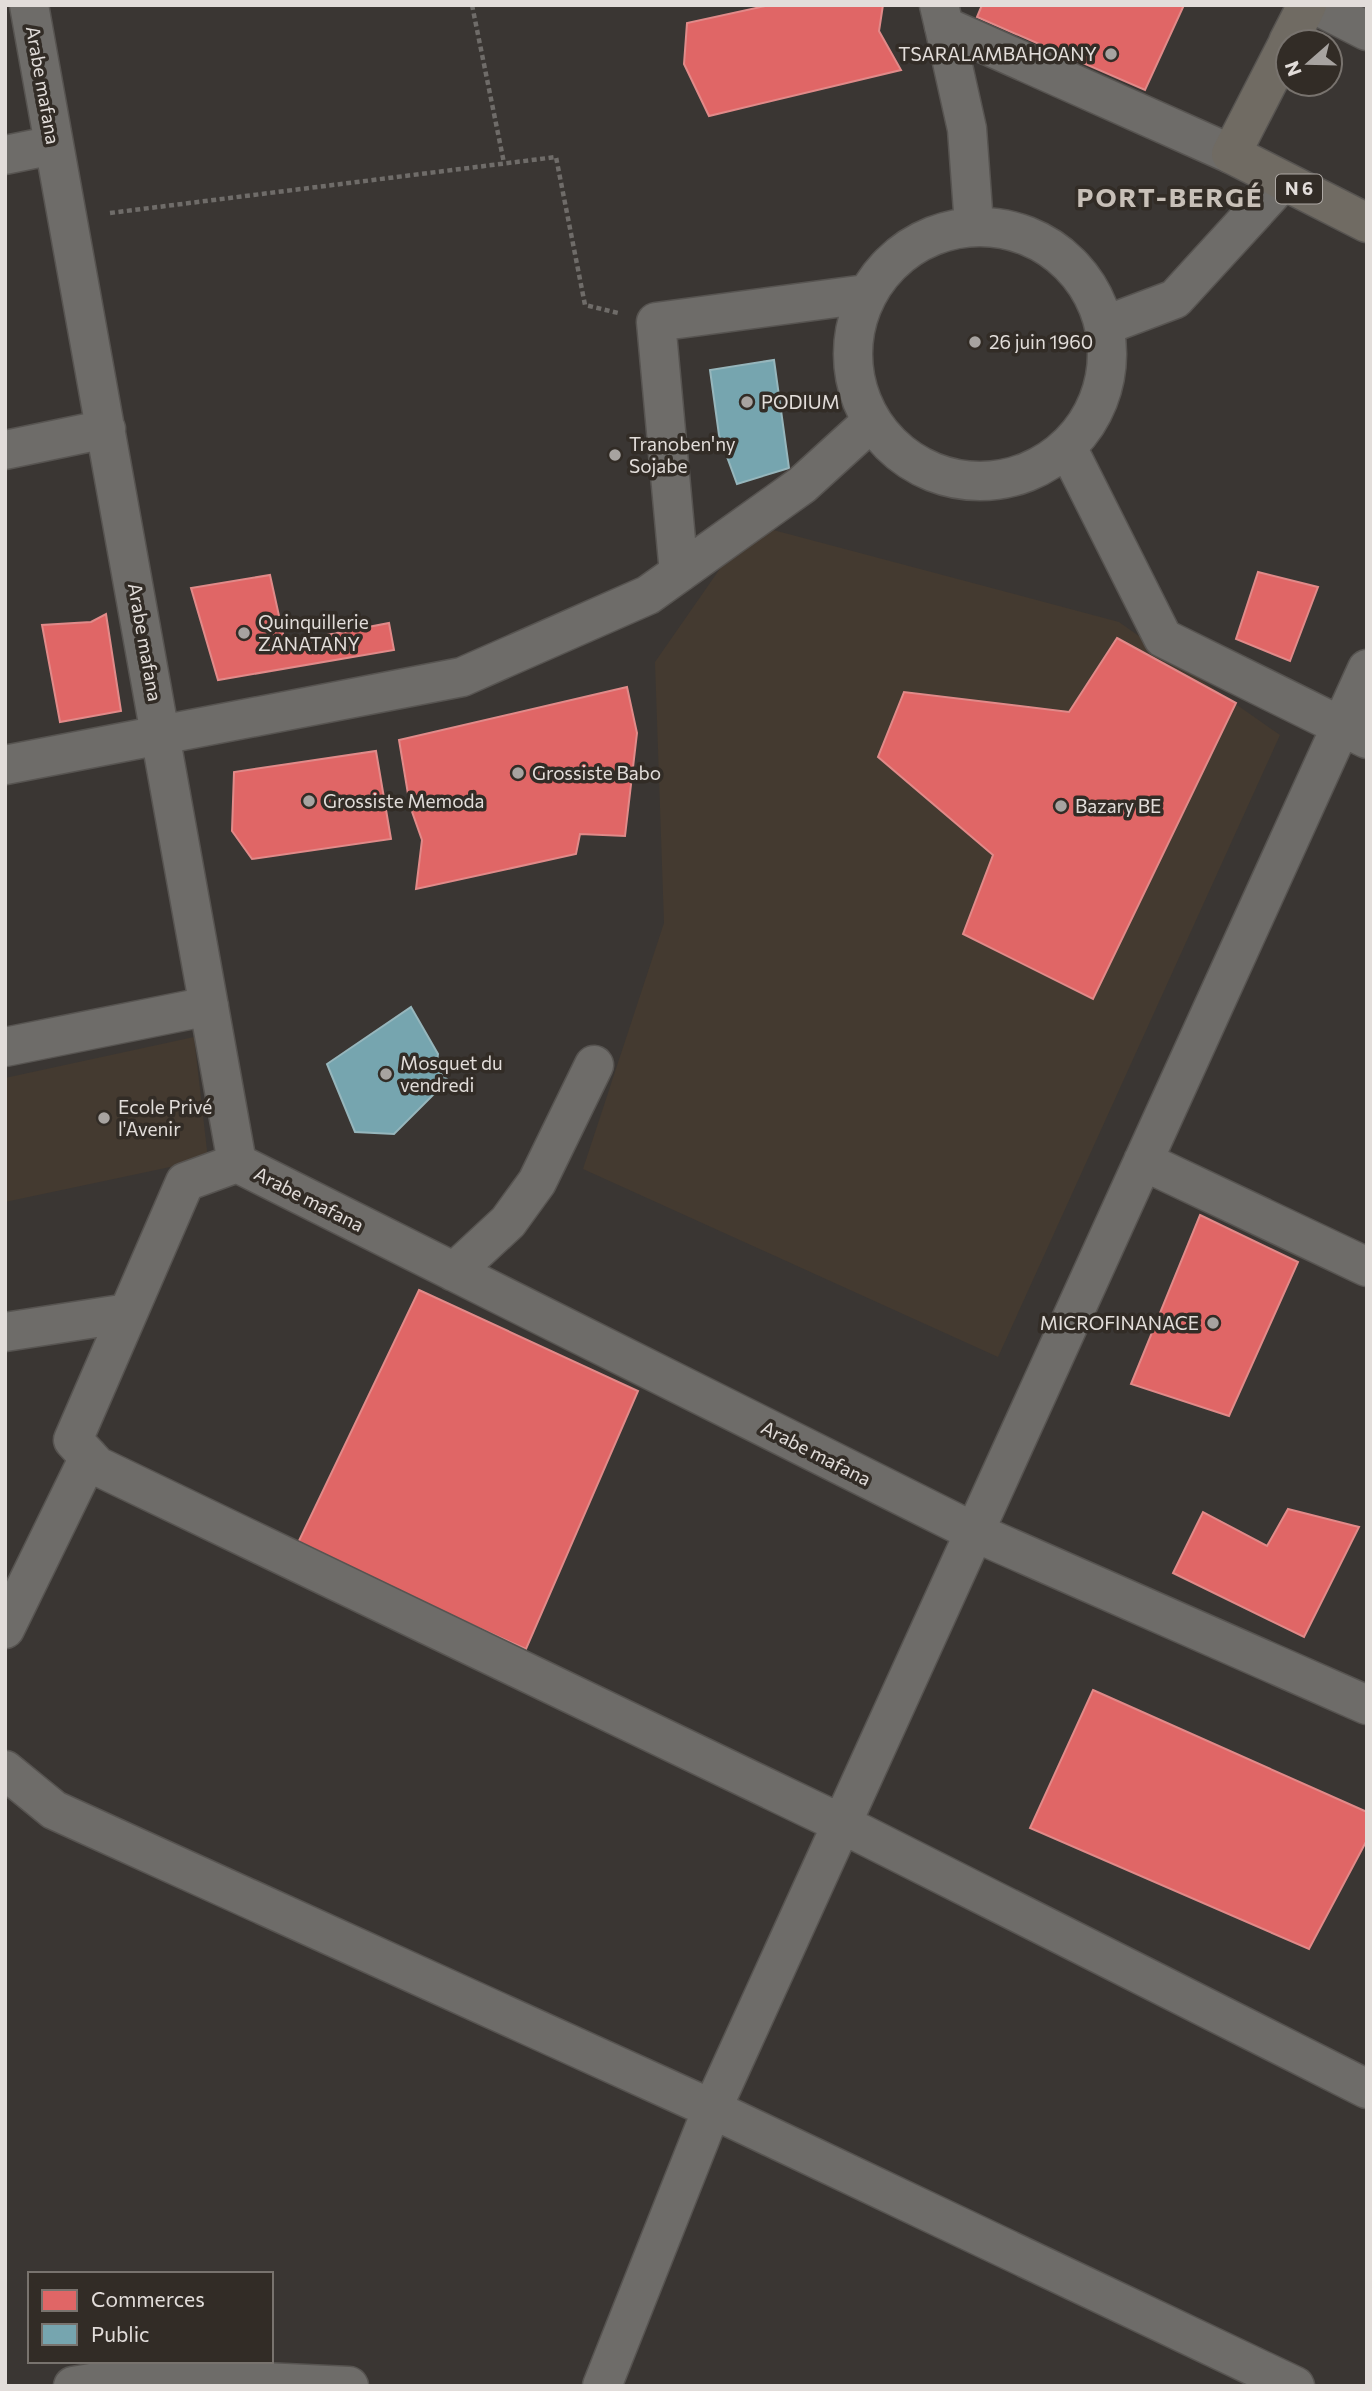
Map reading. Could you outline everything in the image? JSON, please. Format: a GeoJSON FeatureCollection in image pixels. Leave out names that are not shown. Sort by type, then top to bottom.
{"type":"FeatureCollection","features":[{"type":"Feature","properties":{"kind":"main road"},"geometry":{"type":"LineString","coordinates":[[1295,28],[1307,5]]}},
{"type":"Feature","properties":{"kind":"main road"},"geometry":{"type":"LineString","coordinates":[[1231,155],[1274,70]]}},
{"type":"Feature","properties":{"kind":"main road","name":"N 6"},"geometry":{"type":"LineString","coordinates":[[1231,155],[1367,223]]}},
{"type":"Feature","properties":{"kind":"street","name":"Arabe mafana"},"geometry":{"type":"LineString","coordinates":[[29,5],[237,1163],[974,1532],[1367,1705]]}},
{"type":"Feature","properties":{"kind":"street"},"geometry":{"type":"LineString","coordinates":[[1316,5],[1367,31]]}},
{"type":"Feature","properties":{"kind":"street"},"geometry":{"type":"LineString","coordinates":[[941,15],[1231,155]]}},
{"type":"Feature","properties":{"kind":"street"},"geometry":{"type":"LineString","coordinates":[[941,15],[967,129],[974,225]]}},
{"type":"Feature","properties":{"kind":"street"},"geometry":{"type":"LineString","coordinates":[[5,155],[54,145]]}},
{"type":"Feature","properties":{"kind":"street"},"geometry":{"type":"LineString","coordinates":[[1105,325],[1175,299],[1283,181]]}},
{"type":"Feature","properties":{"kind":"street"},"geometry":{"type":"LineString","coordinates":[[974,225],[1018,231],[1058,252],[1088,284],[1105,325],[1108,370],[1095,413],[1068,449],[1017,478],[972,483],[928,472],[892,447],[870,423],[853,368],[853,337],[866,294],[893,259],[931,235],[974,225]]}},
{"type":"Feature","properties":{"kind":"street"},"geometry":{"type":"LineString","coordinates":[[678,573],[656,322],[866,294]]}},
{"type":"Feature","properties":{"kind":"street"},"geometry":{"type":"LineString","coordinates":[[5,765],[462,677],[648,595],[803,485],[870,423]]}},
{"type":"Feature","properties":{"kind":"street"},"geometry":{"type":"LineString","coordinates":[[5,450],[106,429]]}},
{"type":"Feature","properties":{"kind":"street"},"geometry":{"type":"LineString","coordinates":[[1068,449],[1163,638],[1354,733]]}},
{"type":"Feature","properties":{"kind":"street"},"geometry":{"type":"LineString","coordinates":[[602,2386],[712,2109],[974,1532],[1143,1161],[1354,733],[1367,668]]}},
{"type":"Feature","properties":{"kind":"street"},"geometry":{"type":"LineString","coordinates":[[5,1046],[209,1006]]}},
{"type":"Feature","properties":{"kind":"street"},"geometry":{"type":"LineString","coordinates":[[454,1272],[508,1222],[537,1182],[594,1065]]}},
{"type":"Feature","properties":{"kind":"street"},"geometry":{"type":"LineString","coordinates":[[1143,1161],[1367,1267]]}},
{"type":"Feature","properties":{"kind":"street"},"geometry":{"type":"LineString","coordinates":[[237,1163],[185,1182],[74,1440],[97,1466],[842,1824],[1367,2089]]}},
{"type":"Feature","properties":{"kind":"street"},"geometry":{"type":"LineString","coordinates":[[5,1332],[128,1313]]}},
{"type":"Feature","properties":{"kind":"street"},"geometry":{"type":"LineString","coordinates":[[5,1629],[89,1457]]}},
{"type":"Feature","properties":{"kind":"street"},"geometry":{"type":"LineString","coordinates":[[5,1770],[54,1810],[712,2109],[1295,2386]]}},
{"type":"Feature","properties":{"kind":"street"},"geometry":{"type":"LineString","coordinates":[[73,2386],[133,2376],[349,2386]]}},
{"type":"Feature","properties":{"kind":"path"},"geometry":{"type":"LineString","coordinates":[[472,5],[504,163]]}},
{"type":"Feature","properties":{"kind":"path"},"geometry":{"type":"LineString","coordinates":[[67,218],[556,157],[585,305],[656,322]]}},
{"type":"Feature","properties":{"kind":"shaded area"},"geometry":{"type":"Polygon","coordinates":[[[751,524],[1119,622],[1280,735],[998,1357],[583,1169],[664,923],[655,662],[751,524]]]}},
{"type":"Feature","properties":{"kind":"shaded area","name":"Ecole Privé l'Avenir"},"geometry":{"type":"Polygon","coordinates":[[[194,1037],[208,1159],[5,1202],[5,1078],[194,1037]]]}},
{"type":"Feature","properties":{"kind":"building: Commerces","name":"TSARALAMBAHOANY"},"geometry":{"type":"Polygon","coordinates":[[[770,5],[883,5],[879,31],[901,70],[709,116],[684,64],[687,23],[770,5]]]}},
{"type":"Feature","properties":{"kind":"building: Commerces","name":"TSARALAMBAHOANY"},"geometry":{"type":"Polygon","coordinates":[[[982,5],[1184,5],[1145,90],[977,17],[982,5]]]}},
{"type":"Feature","properties":{"kind":"building: Commerces"},"geometry":{"type":"Polygon","coordinates":[[[1258,572],[1318,587],[1290,661],[1236,639],[1258,572]]]}},
{"type":"Feature","properties":{"kind":"building: Commerces","name":"Quinquillerie ZANATANY"},"geometry":{"type":"Polygon","coordinates":[[[270,575],[285,643],[389,623],[394,650],[218,680],[191,588],[270,575]]]}},
{"type":"Feature","properties":{"kind":"building: Commerces"},"geometry":{"type":"Polygon","coordinates":[[[106,614],[121,711],[60,722],[42,625],[91,622],[106,614]]]}},
{"type":"Feature","properties":{"kind":"building: Commerces","name":"Bazary BE"},"geometry":{"type":"Polygon","coordinates":[[[1117,638],[1236,703],[1093,999],[963,934],[993,855],[878,757],[904,692],[1069,712],[1117,638]]]}},
{"type":"Feature","properties":{"kind":"building: Commerces","name":"Grossiste Babo"},"geometry":{"type":"Polygon","coordinates":[[[627,687],[637,733],[625,836],[580,834],[576,854],[416,889],[422,840],[410,806],[399,740],[627,687]]]}},
{"type":"Feature","properties":{"kind":"building: Commerces","name":"Grossiste Memoda"},"geometry":{"type":"Polygon","coordinates":[[[376,751],[391,839],[252,859],[232,831],[234,772],[376,751]]]}},
{"type":"Feature","properties":{"kind":"building: Commerces","name":"MICROFINANACE"},"geometry":{"type":"Polygon","coordinates":[[[1200,1215],[1298,1262],[1229,1416],[1131,1384],[1200,1215]]]}},
{"type":"Feature","properties":{"kind":"building: Commerces"},"geometry":{"type":"Polygon","coordinates":[[[419,1290],[638,1391],[526,1649],[296,1547],[419,1290]]]}},
{"type":"Feature","properties":{"kind":"building: Commerces"},"geometry":{"type":"Polygon","coordinates":[[[1288,1509],[1359,1527],[1304,1637],[1173,1573],[1203,1512],[1267,1546],[1288,1509]]]}},
{"type":"Feature","properties":{"kind":"building: Commerces"},"geometry":{"type":"Polygon","coordinates":[[[1093,1690],[1367,1812],[1367,1840],[1309,1949],[1030,1828],[1093,1690]]]}},
{"type":"Feature","properties":{"kind":"building: Public","name":"PODIUM"},"geometry":{"type":"Polygon","coordinates":[[[774,360],[789,468],[737,484],[719,435],[710,370],[774,360]]]}},
{"type":"Feature","properties":{"kind":"building: Public","name":"Mosquet du vendredi"},"geometry":{"type":"Polygon","coordinates":[[[411,1007],[438,1054],[436,1069],[448,1080],[394,1134],[355,1132],[327,1064],[411,1007]]]}},
{"type":"Feature","properties":{"kind":"place","name":"TSARALAMBAHOANY"},"geometry":{"type":"Point","coordinates":[1111,54]}},
{"type":"Feature","properties":{"kind":"place","name":"26 juin 1960"},"geometry":{"type":"Point","coordinates":[975,342]}},
{"type":"Feature","properties":{"kind":"place","name":"PODIUM"},"geometry":{"type":"Point","coordinates":[747,402]}},
{"type":"Feature","properties":{"kind":"place","name":"Tranoben'ny Sojabe"},"geometry":{"type":"Point","coordinates":[615,455]}},
{"type":"Feature","properties":{"kind":"place","name":"Quinquillerie ZANATANY"},"geometry":{"type":"Point","coordinates":[244,633]}},
{"type":"Feature","properties":{"kind":"place","name":"Grossiste Babo"},"geometry":{"type":"Point","coordinates":[518,773]}},
{"type":"Feature","properties":{"kind":"place","name":"Grossiste Memoda"},"geometry":{"type":"Point","coordinates":[309,801]}},
{"type":"Feature","properties":{"kind":"place","name":"Bazary BE"},"geometry":{"type":"Point","coordinates":[1061,806]}},
{"type":"Feature","properties":{"kind":"place","name":"Mosquet du vendredi"},"geometry":{"type":"Point","coordinates":[386,1074]}},
{"type":"Feature","properties":{"kind":"place","name":"Ecole Privé l'Avenir"},"geometry":{"type":"Point","coordinates":[104,1118]}},
{"type":"Feature","properties":{"kind":"place","name":"MICROFINANACE"},"geometry":{"type":"Point","coordinates":[1213,1323]}},
{"type":"Feature","properties":{"kind":"district","name":"PORT-BERGÉ"},"geometry":{"type":"Point","coordinates":[1170,198]}}]}
